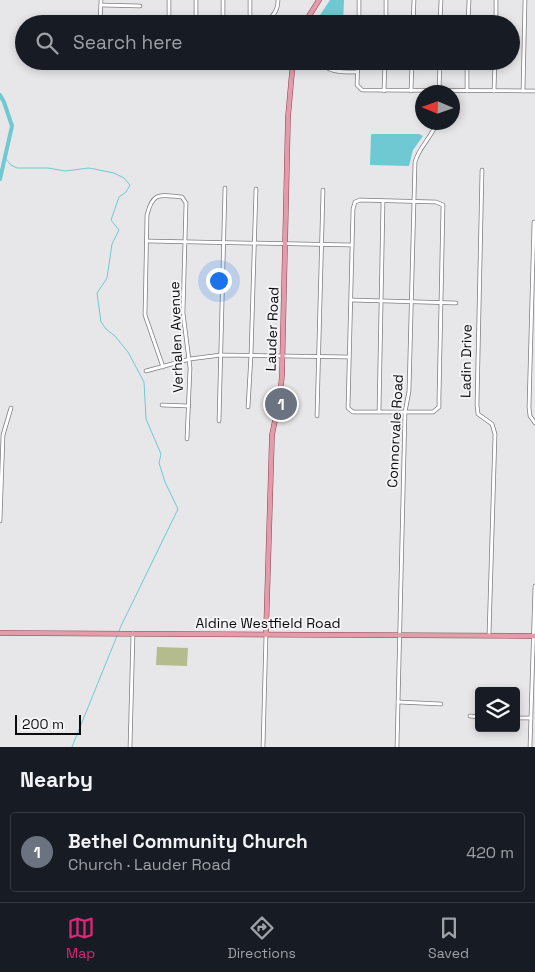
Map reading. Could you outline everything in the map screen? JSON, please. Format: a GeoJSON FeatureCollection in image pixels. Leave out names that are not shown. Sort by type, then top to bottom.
{"type":"FeatureCollection","features":[{"type":"Feature","properties":{"kind":"main road"},"geometry":{"type":"LineString","coordinates":[[310,15],[319,0]]}},
{"type":"Feature","properties":{"kind":"main road","name":"Lauder Road"},"geometry":{"type":"LineString","coordinates":[[266,634],[272,435],[280,396],[288,116],[292,70]]}},
{"type":"Feature","properties":{"kind":"main road","name":"Aldine Westfield Road"},"geometry":{"type":"LineString","coordinates":[[0,633],[534,636]]}},
{"type":"Feature","properties":{"kind":"street"},"geometry":{"type":"LineString","coordinates":[[100,15],[101,0]]}},
{"type":"Feature","properties":{"kind":"street"},"geometry":{"type":"LineString","coordinates":[[169,0],[169,15]]}},
{"type":"Feature","properties":{"kind":"street"},"geometry":{"type":"LineString","coordinates":[[196,0],[196,15]]}},
{"type":"Feature","properties":{"kind":"street"},"geometry":{"type":"LineString","coordinates":[[223,0],[223,15]]}},
{"type":"Feature","properties":{"kind":"street"},"geometry":{"type":"LineString","coordinates":[[250,0],[250,15]]}},
{"type":"Feature","properties":{"kind":"street"},"geometry":{"type":"LineString","coordinates":[[273,15],[278,8],[278,0]]}},
{"type":"Feature","properties":{"kind":"street"},"geometry":{"type":"LineString","coordinates":[[359,0],[359,15]]}},
{"type":"Feature","properties":{"kind":"street"},"geometry":{"type":"LineString","coordinates":[[386,0],[386,15]]}},
{"type":"Feature","properties":{"kind":"street"},"geometry":{"type":"LineString","coordinates":[[413,15],[414,0]]}},
{"type":"Feature","properties":{"kind":"street"},"geometry":{"type":"LineString","coordinates":[[440,15],[441,0]]}},
{"type":"Feature","properties":{"kind":"street"},"geometry":{"type":"LineString","coordinates":[[468,15],[469,0]]}},
{"type":"Feature","properties":{"kind":"street"},"geometry":{"type":"LineString","coordinates":[[496,0],[496,15]]}},
{"type":"Feature","properties":{"kind":"street"},"geometry":{"type":"LineString","coordinates":[[523,91],[525,0]]}},
{"type":"Feature","properties":{"kind":"street"},"geometry":{"type":"LineString","coordinates":[[101,5],[140,6]]}},
{"type":"Feature","properties":{"kind":"street"},"geometry":{"type":"LineString","coordinates":[[331,70],[357,72],[359,88],[362,90],[415,91]]}},
{"type":"Feature","properties":{"kind":"street"},"geometry":{"type":"LineString","coordinates":[[384,90],[385,70]]}},
{"type":"Feature","properties":{"kind":"street"},"geometry":{"type":"LineString","coordinates":[[412,70],[412,91]]}},
{"type":"Feature","properties":{"kind":"street"},"geometry":{"type":"LineString","coordinates":[[439,85],[440,70]]}},
{"type":"Feature","properties":{"kind":"street"},"geometry":{"type":"LineString","coordinates":[[467,70],[467,91]]}},
{"type":"Feature","properties":{"kind":"street"},"geometry":{"type":"LineString","coordinates":[[494,91],[495,70]]}},
{"type":"Feature","properties":{"kind":"street"},"geometry":{"type":"LineString","coordinates":[[460,91],[535,91]]}},
{"type":"Feature","properties":{"kind":"street","name":"Connorvale Road"},"geometry":{"type":"LineString","coordinates":[[397,747],[405,412],[409,391],[415,162],[417,155],[434,130]]}},
{"type":"Feature","properties":{"kind":"street","name":"Ladin Drive"},"geometry":{"type":"LineString","coordinates":[[482,170],[477,405],[478,414],[492,424],[495,434],[489,635]]}},
{"type":"Feature","properties":{"kind":"street"},"geometry":{"type":"LineString","coordinates":[[219,421],[225,188]]}},
{"type":"Feature","properties":{"kind":"street"},"geometry":{"type":"LineString","coordinates":[[248,407],[256,189]]}},
{"type":"Feature","properties":{"kind":"street"},"geometry":{"type":"LineString","coordinates":[[317,416],[323,190]]}},
{"type":"Feature","properties":{"kind":"street","name":"Verhalen Avenue"},"geometry":{"type":"LineString","coordinates":[[147,241],[147,215],[150,202],[158,196],[182,197],[186,203],[183,313],[190,359],[187,440]]}},
{"type":"Feature","properties":{"kind":"street"},"geometry":{"type":"LineString","coordinates":[[360,200],[414,201],[436,202],[443,204],[444,208],[438,407],[436,411],[430,412],[353,412],[349,410],[349,357],[353,209],[355,202],[360,200]]}},
{"type":"Feature","properties":{"kind":"street"},"geometry":{"type":"LineString","coordinates":[[379,412],[383,200]]}},
{"type":"Feature","properties":{"kind":"street"},"geometry":{"type":"LineString","coordinates":[[534,222],[529,407],[530,416],[535,424]]}},
{"type":"Feature","properties":{"kind":"street"},"geometry":{"type":"LineString","coordinates":[[163,367],[145,315],[147,241],[352,246]]}},
{"type":"Feature","properties":{"kind":"street"},"geometry":{"type":"LineString","coordinates":[[351,300],[456,303]]}},
{"type":"Feature","properties":{"kind":"street"},"geometry":{"type":"LineString","coordinates":[[146,371],[190,359],[221,354],[349,357]]}},
{"type":"Feature","properties":{"kind":"street"},"geometry":{"type":"LineString","coordinates":[[162,406],[189,406]]}},
{"type":"Feature","properties":{"kind":"street"},"geometry":{"type":"LineString","coordinates":[[0,521],[2,440],[11,408]]}},
{"type":"Feature","properties":{"kind":"street"},"geometry":{"type":"LineString","coordinates":[[530,747],[535,586]]}},
{"type":"Feature","properties":{"kind":"street"},"geometry":{"type":"LineString","coordinates":[[130,747],[133,634]]}},
{"type":"Feature","properties":{"kind":"street","name":"Lauder Road"},"geometry":{"type":"LineString","coordinates":[[263,747],[266,634]]}},
{"type":"Feature","properties":{"kind":"street"},"geometry":{"type":"LineString","coordinates":[[398,702],[441,704]]}},
{"type":"Feature","properties":{"kind":"street"},"geometry":{"type":"LineString","coordinates":[[470,716],[475,716]]}},
{"type":"Feature","properties":{"kind":"street"},"geometry":{"type":"LineString","coordinates":[[520,718],[531,718]]}},
{"type":"Feature","properties":{"kind":"green space"},"geometry":{"type":"Polygon","coordinates":[[[157,647],[188,648],[187,666],[156,665],[157,647]]]}},
{"type":"Feature","properties":{"kind":"water"},"geometry":{"type":"Polygon","coordinates":[[[330,0],[344,0],[343,15],[320,15],[330,0]]]}},
{"type":"Feature","properties":{"kind":"water"},"geometry":{"type":"Polygon","coordinates":[[[372,134],[419,134],[423,136],[413,150],[409,166],[370,165],[372,134]]]}},
{"type":"Feature","properties":{"kind":"waterway"},"geometry":{"type":"LineString","coordinates":[[0,95],[12,126],[0,179]]}},
{"type":"Feature","properties":{"kind":"waterway"},"geometry":{"type":"LineString","coordinates":[[5,158],[11,165],[17,168],[48,168],[65,171],[89,168],[114,173],[124,178],[130,185],[126,192],[119,197],[111,220],[119,230],[112,244],[107,278],[97,293],[101,322],[128,352],[144,382],[146,419],[161,454],[159,463],[165,482],[178,509],[121,626],[72,747]]}},
{"type":"Feature","properties":{"kind":"place","name":"Bethel Community Church"},"geometry":{"type":"Point","coordinates":[281,404]}}]}
